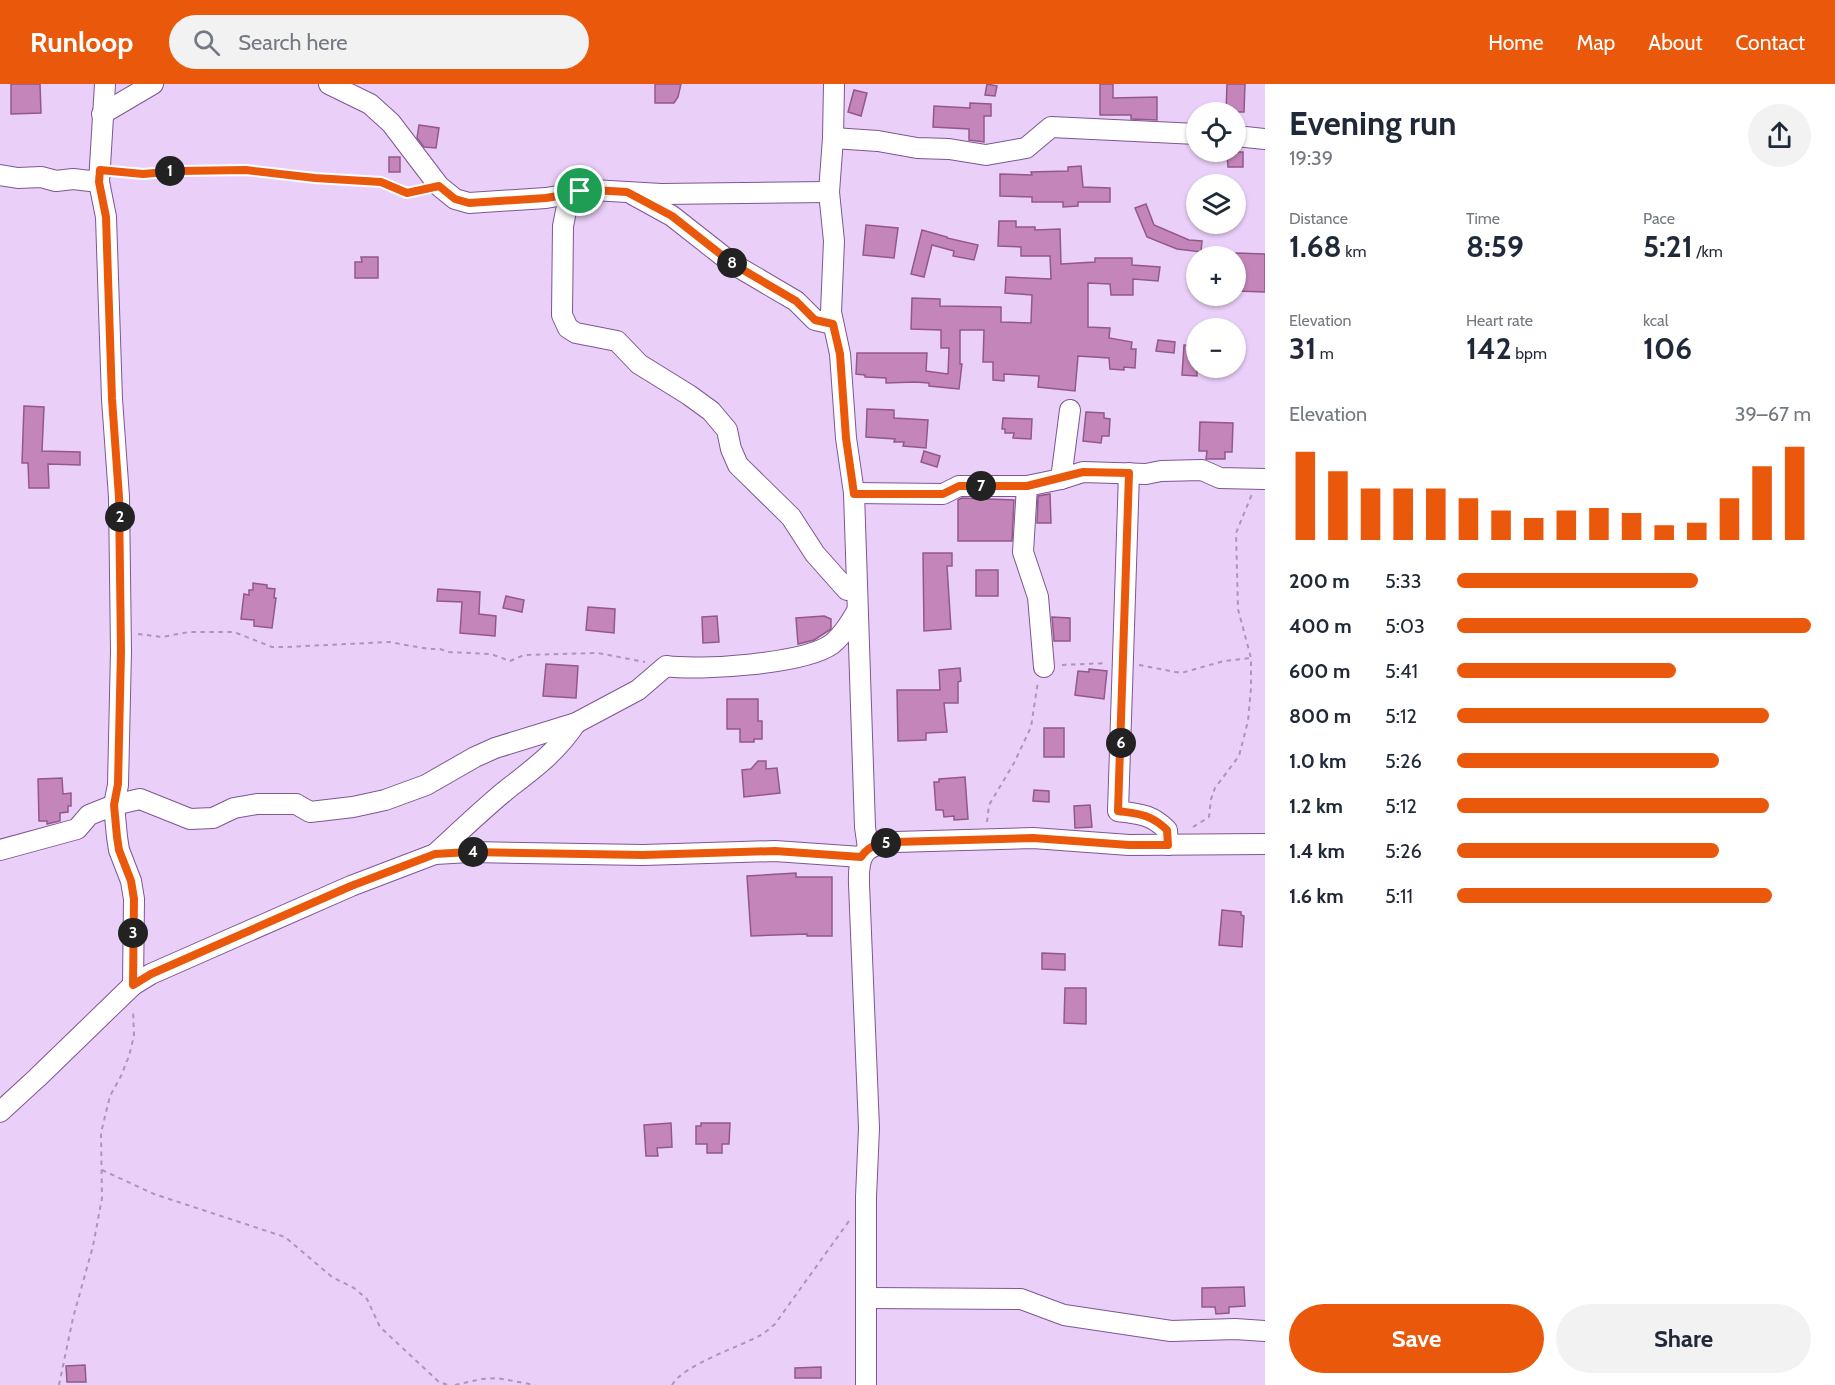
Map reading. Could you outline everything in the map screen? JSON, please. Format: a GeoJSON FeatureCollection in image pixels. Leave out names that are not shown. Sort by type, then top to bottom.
{"type":"FeatureCollection","features":[{"type":"Feature","properties":{"kind":"street"},"geometry":{"type":"LineString","coordinates":[[105,84],[99,176],[106,217],[112,399],[119,497],[121,627],[118,784],[114,805],[118,843],[131,881],[134,899],[133,985]]}},
{"type":"Feature","properties":{"kind":"street"},"geometry":{"type":"LineString","coordinates":[[102,114],[153,84]]}},
{"type":"Feature","properties":{"kind":"street"},"geometry":{"type":"LineString","coordinates":[[329,84],[370,104],[391,123],[439,186],[455,199],[469,203],[546,198],[593,190],[661,194],[829,192]]}},
{"type":"Feature","properties":{"kind":"street"},"geometry":{"type":"LineString","coordinates":[[834,84],[829,192],[834,241],[831,312],[840,354],[846,438],[854,494],[865,826],[864,852],[859,866],[859,884],[868,1128],[866,1385]]}},
{"type":"Feature","properties":{"kind":"street"},"geometry":{"type":"LineString","coordinates":[[833,138],[878,141],[917,148],[949,149],[986,155],[1026,148],[1051,127],[1186,133]]}},
{"type":"Feature","properties":{"kind":"street"},"geometry":{"type":"LineString","coordinates":[[1246,137],[1265,139]]}},
{"type":"Feature","properties":{"kind":"street"},"geometry":{"type":"LineString","coordinates":[[0,175],[18,178],[41,177],[56,181],[99,176]]}},
{"type":"Feature","properties":{"kind":"street"},"geometry":{"type":"LineString","coordinates":[[580,191],[566,211],[563,226],[562,315],[565,324],[576,333],[617,341],[639,364],[711,411],[727,430],[731,449],[738,465],[791,517],[815,554],[847,590]]}},
{"type":"Feature","properties":{"kind":"street"},"geometry":{"type":"LineString","coordinates":[[627,192],[672,216],[733,264],[796,301],[815,320],[833,324]]}},
{"type":"Feature","properties":{"kind":"street"},"geometry":{"type":"LineString","coordinates":[[1061,479],[1070,410]]}},
{"type":"Feature","properties":{"kind":"street"},"geometry":{"type":"LineString","coordinates":[[854,494],[943,494],[959,486],[1027,486],[1083,472],[1202,470],[1220,478],[1259,486]]}},
{"type":"Feature","properties":{"kind":"street"},"geometry":{"type":"LineString","coordinates":[[1129,473],[1118,811],[1156,820],[1167,837]]}},
{"type":"Feature","properties":{"kind":"street"},"geometry":{"type":"LineString","coordinates":[[1027,486],[1023,552],[1038,597],[1044,667]]}},
{"type":"Feature","properties":{"kind":"street"},"geometry":{"type":"LineString","coordinates":[[0,850],[77,830],[88,815],[114,805],[140,799],[190,819],[213,818],[234,808],[257,804],[296,804],[310,812],[352,807],[404,794],[426,785],[474,757],[495,748],[576,723],[638,690],[666,666],[694,667],[757,663],[821,650],[832,644],[845,631],[857,611]]}},
{"type":"Feature","properties":{"kind":"street"},"geometry":{"type":"LineString","coordinates":[[435,854],[548,756],[563,742],[576,723]]}},
{"type":"Feature","properties":{"kind":"street"},"geometry":{"type":"LineString","coordinates":[[0,1112],[133,985],[151,974],[351,886],[435,854],[470,852],[643,855],[775,851],[864,852],[879,843],[988,839],[1059,839],[1129,845],[1167,837],[1265,844]]}},
{"type":"Feature","properties":{"kind":"street"},"geometry":{"type":"LineString","coordinates":[[868,1298],[1021,1299],[1064,1315],[1171,1331],[1235,1329],[1265,1331]]}},
{"type":"Feature","properties":{"kind":"path"},"geometry":{"type":"LineString","coordinates":[[99,176],[246,170],[315,178],[381,182],[407,193],[439,186]]}},
{"type":"Feature","properties":{"kind":"path"},"geometry":{"type":"LineString","coordinates":[[1167,837],[1188,830],[1209,817],[1211,798],[1215,788],[1239,756],[1248,721],[1251,658],[1238,609],[1236,533],[1259,486]]}},
{"type":"Feature","properties":{"kind":"path"},"geometry":{"type":"LineString","coordinates":[[121,627],[142,636],[162,637],[198,631],[234,632],[272,646],[389,642],[449,652],[491,654],[510,661],[524,655],[598,653],[666,666]]}},
{"type":"Feature","properties":{"kind":"path"},"geometry":{"type":"LineString","coordinates":[[988,839],[989,805],[1014,763],[1031,727],[1038,682],[1044,667],[1124,663],[1180,673],[1251,658]]}},
{"type":"Feature","properties":{"kind":"path"},"geometry":{"type":"LineString","coordinates":[[59,1385],[73,1318],[93,1246],[102,1198],[101,1133],[110,1096],[121,1076],[134,1036],[133,985]]}},
{"type":"Feature","properties":{"kind":"path"},"geometry":{"type":"LineString","coordinates":[[102,1170],[154,1194],[285,1237],[332,1276],[354,1288],[367,1299],[380,1327],[440,1382],[448,1385]]}},
{"type":"Feature","properties":{"kind":"path"},"geometry":{"type":"LineString","coordinates":[[672,1385],[675,1380],[694,1366],[763,1334],[775,1324],[866,1197]]}},
{"type":"Feature","properties":{"kind":"path"},"geometry":{"type":"LineString","coordinates":[[455,1385],[497,1378],[535,1385]]}},
{"type":"Feature","properties":{"kind":"building"},"geometry":{"type":"Polygon","coordinates":[[[11,84],[40,84],[41,113],[11,114],[11,84]]]}},
{"type":"Feature","properties":{"kind":"building"},"geometry":{"type":"Polygon","coordinates":[[[655,84],[681,84],[674,103],[655,103],[655,84]]]}},
{"type":"Feature","properties":{"kind":"building"},"geometry":{"type":"Polygon","coordinates":[[[987,84],[997,86],[995,96],[985,95],[987,84]]]}},
{"type":"Feature","properties":{"kind":"building"},"geometry":{"type":"Polygon","coordinates":[[[1100,84],[1113,84],[1113,98],[1157,97],[1157,120],[1131,119],[1131,115],[1100,115],[1100,84]]]}},
{"type":"Feature","properties":{"kind":"building"},"geometry":{"type":"Polygon","coordinates":[[[1227,84],[1245,84],[1244,102],[1226,102],[1227,84]]]}},
{"type":"Feature","properties":{"kind":"building"},"geometry":{"type":"Polygon","coordinates":[[[854,90],[867,93],[861,116],[848,112],[854,90]]]}},
{"type":"Feature","properties":{"kind":"building"},"geometry":{"type":"Polygon","coordinates":[[[970,103],[991,104],[991,116],[984,116],[984,142],[969,140],[969,129],[933,127],[934,106],[970,108],[970,103]]]}},
{"type":"Feature","properties":{"kind":"building"},"geometry":{"type":"Polygon","coordinates":[[[419,125],[439,128],[436,148],[424,147],[417,138],[419,125]]]}},
{"type":"Feature","properties":{"kind":"building"},"geometry":{"type":"Polygon","coordinates":[[[389,157],[400,157],[400,172],[389,172],[389,157]]]}},
{"type":"Feature","properties":{"kind":"building"},"geometry":{"type":"Polygon","coordinates":[[[1228,162],[1243,162],[1243,167],[1228,167],[1228,162]]]}},
{"type":"Feature","properties":{"kind":"building"},"geometry":{"type":"Polygon","coordinates":[[[1081,166],[1083,187],[1110,188],[1110,202],[1078,202],[1078,206],[1063,207],[1063,202],[1032,202],[1032,197],[1000,196],[1000,174],[1032,175],[1031,172],[1068,171],[1068,167],[1081,166]]]}},
{"type":"Feature","properties":{"kind":"building"},"geometry":{"type":"Polygon","coordinates":[[[1146,204],[1154,225],[1189,240],[1202,241],[1202,246],[1186,246],[1186,250],[1177,249],[1147,237],[1135,208],[1146,204]]]}},
{"type":"Feature","properties":{"kind":"building"},"geometry":{"type":"Polygon","coordinates":[[[999,221],[1016,221],[1016,227],[1035,227],[1035,230],[1060,229],[1061,264],[1095,262],[1095,258],[1132,258],[1132,265],[1160,267],[1158,281],[1133,279],[1133,295],[1111,295],[1110,284],[1088,283],[1088,327],[1110,328],[1109,338],[1132,342],[1131,349],[1136,349],[1135,368],[1110,369],[1109,358],[1078,356],[1075,391],[1038,387],[1039,376],[1004,374],[1004,381],[993,380],[993,362],[983,362],[984,330],[960,330],[960,364],[962,364],[959,389],[929,386],[929,383],[886,383],[886,378],[856,374],[857,353],[927,353],[926,371],[948,374],[949,348],[941,348],[941,330],[911,329],[912,298],[940,299],[940,306],[1001,307],[1001,322],[1031,323],[1032,295],[1005,293],[1006,277],[1051,279],[1050,256],[1021,256],[1021,247],[998,246],[999,221]]]}},
{"type":"Feature","properties":{"kind":"building"},"geometry":{"type":"Polygon","coordinates":[[[866,225],[898,228],[894,258],[863,255],[866,225]]]}},
{"type":"Feature","properties":{"kind":"building"},"geometry":{"type":"Polygon","coordinates":[[[922,230],[978,245],[974,260],[953,256],[954,251],[932,245],[924,277],[911,274],[922,230]]]}},
{"type":"Feature","properties":{"kind":"building"},"geometry":{"type":"Polygon","coordinates":[[[1246,253],[1265,254],[1265,292],[1246,291],[1246,253]]]}},
{"type":"Feature","properties":{"kind":"building"},"geometry":{"type":"Polygon","coordinates":[[[361,257],[378,257],[378,278],[355,278],[355,262],[362,262],[361,257]]]}},
{"type":"Feature","properties":{"kind":"building"},"geometry":{"type":"Polygon","coordinates":[[[1158,340],[1175,342],[1174,353],[1156,351],[1158,340]]]}},
{"type":"Feature","properties":{"kind":"building"},"geometry":{"type":"Polygon","coordinates":[[[1184,345],[1186,345],[1186,375],[1182,375],[1184,345]]]}},
{"type":"Feature","properties":{"kind":"building"},"geometry":{"type":"Polygon","coordinates":[[[24,406],[44,407],[42,451],[80,452],[80,465],[48,464],[49,488],[29,488],[28,463],[22,463],[24,406]]]}},
{"type":"Feature","properties":{"kind":"building"},"geometry":{"type":"Polygon","coordinates":[[[867,409],[894,410],[894,418],[928,420],[926,448],[903,446],[904,442],[894,442],[895,439],[866,437],[867,409]]]}},
{"type":"Feature","properties":{"kind":"building"},"geometry":{"type":"Polygon","coordinates":[[[1086,412],[1104,413],[1104,418],[1110,419],[1109,436],[1102,436],[1101,443],[1083,441],[1086,412]]]}},
{"type":"Feature","properties":{"kind":"building"},"geometry":{"type":"Polygon","coordinates":[[[1003,418],[1032,419],[1031,439],[1013,438],[1014,433],[1005,433],[1005,429],[1002,429],[1003,418]]]}},
{"type":"Feature","properties":{"kind":"building"},"geometry":{"type":"Polygon","coordinates":[[[1200,422],[1233,423],[1232,452],[1225,452],[1225,459],[1206,459],[1207,451],[1199,451],[1200,422]]]}},
{"type":"Feature","properties":{"kind":"building"},"geometry":{"type":"Polygon","coordinates":[[[924,451],[940,456],[937,467],[921,462],[924,451]]]}},
{"type":"Feature","properties":{"kind":"building"},"geometry":{"type":"Polygon","coordinates":[[[1050,494],[1051,523],[1037,523],[1038,496],[1050,494]]]}},
{"type":"Feature","properties":{"kind":"building"},"geometry":{"type":"Polygon","coordinates":[[[962,498],[1014,500],[1012,541],[958,541],[958,500],[962,498]]]}},
{"type":"Feature","properties":{"kind":"building"},"geometry":{"type":"Polygon","coordinates":[[[923,553],[952,553],[952,566],[947,566],[951,629],[924,631],[923,553]]]}},
{"type":"Feature","properties":{"kind":"building"},"geometry":{"type":"Polygon","coordinates":[[[976,570],[998,570],[998,596],[976,596],[976,570]]]}},
{"type":"Feature","properties":{"kind":"building"},"geometry":{"type":"Polygon","coordinates":[[[253,583],[275,589],[272,628],[254,626],[254,620],[241,619],[244,594],[249,595],[249,590],[253,590],[253,583]]]}},
{"type":"Feature","properties":{"kind":"building"},"geometry":{"type":"Polygon","coordinates":[[[438,589],[480,592],[479,614],[496,616],[495,636],[460,633],[462,602],[437,601],[438,589]]]}},
{"type":"Feature","properties":{"kind":"building"},"geometry":{"type":"Polygon","coordinates":[[[506,596],[524,600],[522,612],[503,608],[506,596]]]}},
{"type":"Feature","properties":{"kind":"building"},"geometry":{"type":"Polygon","coordinates":[[[588,607],[615,609],[614,633],[586,630],[588,607]]]}},
{"type":"Feature","properties":{"kind":"building"},"geometry":{"type":"Polygon","coordinates":[[[717,616],[719,642],[703,643],[702,617],[717,616]]]}},
{"type":"Feature","properties":{"kind":"building"},"geometry":{"type":"Polygon","coordinates":[[[824,616],[831,619],[831,629],[814,640],[798,644],[796,618],[824,616]]]}},
{"type":"Feature","properties":{"kind":"building"},"geometry":{"type":"Polygon","coordinates":[[[1052,617],[1070,618],[1070,641],[1054,641],[1052,617]]]}},
{"type":"Feature","properties":{"kind":"building"},"geometry":{"type":"Polygon","coordinates":[[[546,664],[578,666],[576,698],[543,696],[546,664]]]}},
{"type":"Feature","properties":{"kind":"building"},"geometry":{"type":"Polygon","coordinates":[[[960,668],[958,703],[944,703],[947,732],[926,733],[926,740],[898,741],[897,690],[940,690],[939,670],[960,668]]]}},
{"type":"Feature","properties":{"kind":"building"},"geometry":{"type":"Polygon","coordinates":[[[1089,669],[1107,671],[1104,699],[1075,695],[1078,671],[1089,672],[1089,669]]]}},
{"type":"Feature","properties":{"kind":"building"},"geometry":{"type":"Polygon","coordinates":[[[727,699],[758,699],[758,721],[762,721],[762,739],[754,739],[754,742],[740,742],[740,729],[727,729],[727,699]]]}},
{"type":"Feature","properties":{"kind":"building"},"geometry":{"type":"Polygon","coordinates":[[[1044,728],[1064,728],[1064,757],[1044,757],[1044,728]]]}},
{"type":"Feature","properties":{"kind":"building"},"geometry":{"type":"Polygon","coordinates":[[[758,761],[766,761],[766,769],[777,768],[780,793],[744,797],[742,770],[751,769],[758,761]]]}},
{"type":"Feature","properties":{"kind":"building"},"geometry":{"type":"Polygon","coordinates":[[[965,777],[968,819],[954,820],[954,816],[944,817],[943,810],[936,810],[934,782],[939,782],[939,779],[965,777]]]}},
{"type":"Feature","properties":{"kind":"building"},"geometry":{"type":"Polygon","coordinates":[[[62,778],[63,794],[71,793],[71,806],[68,806],[68,812],[60,813],[60,821],[47,824],[47,821],[39,821],[38,779],[62,778]]]}},
{"type":"Feature","properties":{"kind":"building"},"geometry":{"type":"Polygon","coordinates":[[[1034,790],[1049,791],[1049,802],[1033,801],[1034,790]]]}},
{"type":"Feature","properties":{"kind":"building"},"geometry":{"type":"Polygon","coordinates":[[[1090,805],[1092,827],[1075,828],[1074,806],[1090,805]]]}},
{"type":"Feature","properties":{"kind":"building"},"geometry":{"type":"Polygon","coordinates":[[[796,873],[796,877],[832,877],[832,936],[807,936],[807,934],[751,936],[747,876],[796,873]]]}},
{"type":"Feature","properties":{"kind":"building"},"geometry":{"type":"Polygon","coordinates":[[[1222,910],[1241,912],[1244,916],[1242,947],[1219,945],[1222,910]]]}},
{"type":"Feature","properties":{"kind":"building"},"geometry":{"type":"Polygon","coordinates":[[[1042,953],[1065,954],[1065,970],[1042,969],[1042,953]]]}},
{"type":"Feature","properties":{"kind":"building"},"geometry":{"type":"Polygon","coordinates":[[[1065,988],[1086,988],[1086,1024],[1064,1023],[1065,988]]]}},
{"type":"Feature","properties":{"kind":"building"},"geometry":{"type":"Polygon","coordinates":[[[671,1123],[672,1147],[657,1148],[658,1156],[646,1156],[644,1125],[671,1123]]]}},
{"type":"Feature","properties":{"kind":"building"},"geometry":{"type":"Polygon","coordinates":[[[701,1123],[730,1123],[729,1144],[722,1144],[722,1153],[707,1153],[707,1144],[696,1144],[696,1126],[701,1126],[701,1123]]]}},
{"type":"Feature","properties":{"kind":"building"},"geometry":{"type":"Polygon","coordinates":[[[1244,1287],[1245,1306],[1229,1307],[1229,1313],[1216,1314],[1215,1307],[1202,1307],[1202,1288],[1244,1287]]]}},
{"type":"Feature","properties":{"kind":"building"},"geometry":{"type":"Polygon","coordinates":[[[85,1365],[86,1382],[67,1382],[66,1366],[85,1365]]]}},
{"type":"Feature","properties":{"kind":"building"},"geometry":{"type":"Polygon","coordinates":[[[821,1367],[821,1378],[795,1378],[795,1368],[821,1367]]]}},
{"type":"Feature","properties":{"kind":"route"},"geometry":{"type":"LineString","coordinates":[[100,170],[143,174],[246,170],[315,178],[381,182],[407,193],[439,186],[455,199],[469,203],[546,198],[580,191],[627,192],[672,216],[733,264],[796,301],[815,320],[833,324],[843,377],[846,438],[854,494],[943,494],[959,486],[1027,486],[1083,472],[1129,473],[1118,811],[1156,820],[1167,830],[1168,845],[1129,845],[1033,838],[879,843],[868,848],[861,857],[775,851],[643,855],[470,852],[435,854],[351,886],[151,974],[133,985],[134,899],[131,881],[119,850],[114,805],[118,784],[121,651],[119,497],[112,399],[106,217],[99,182],[100,170]]}}]}
